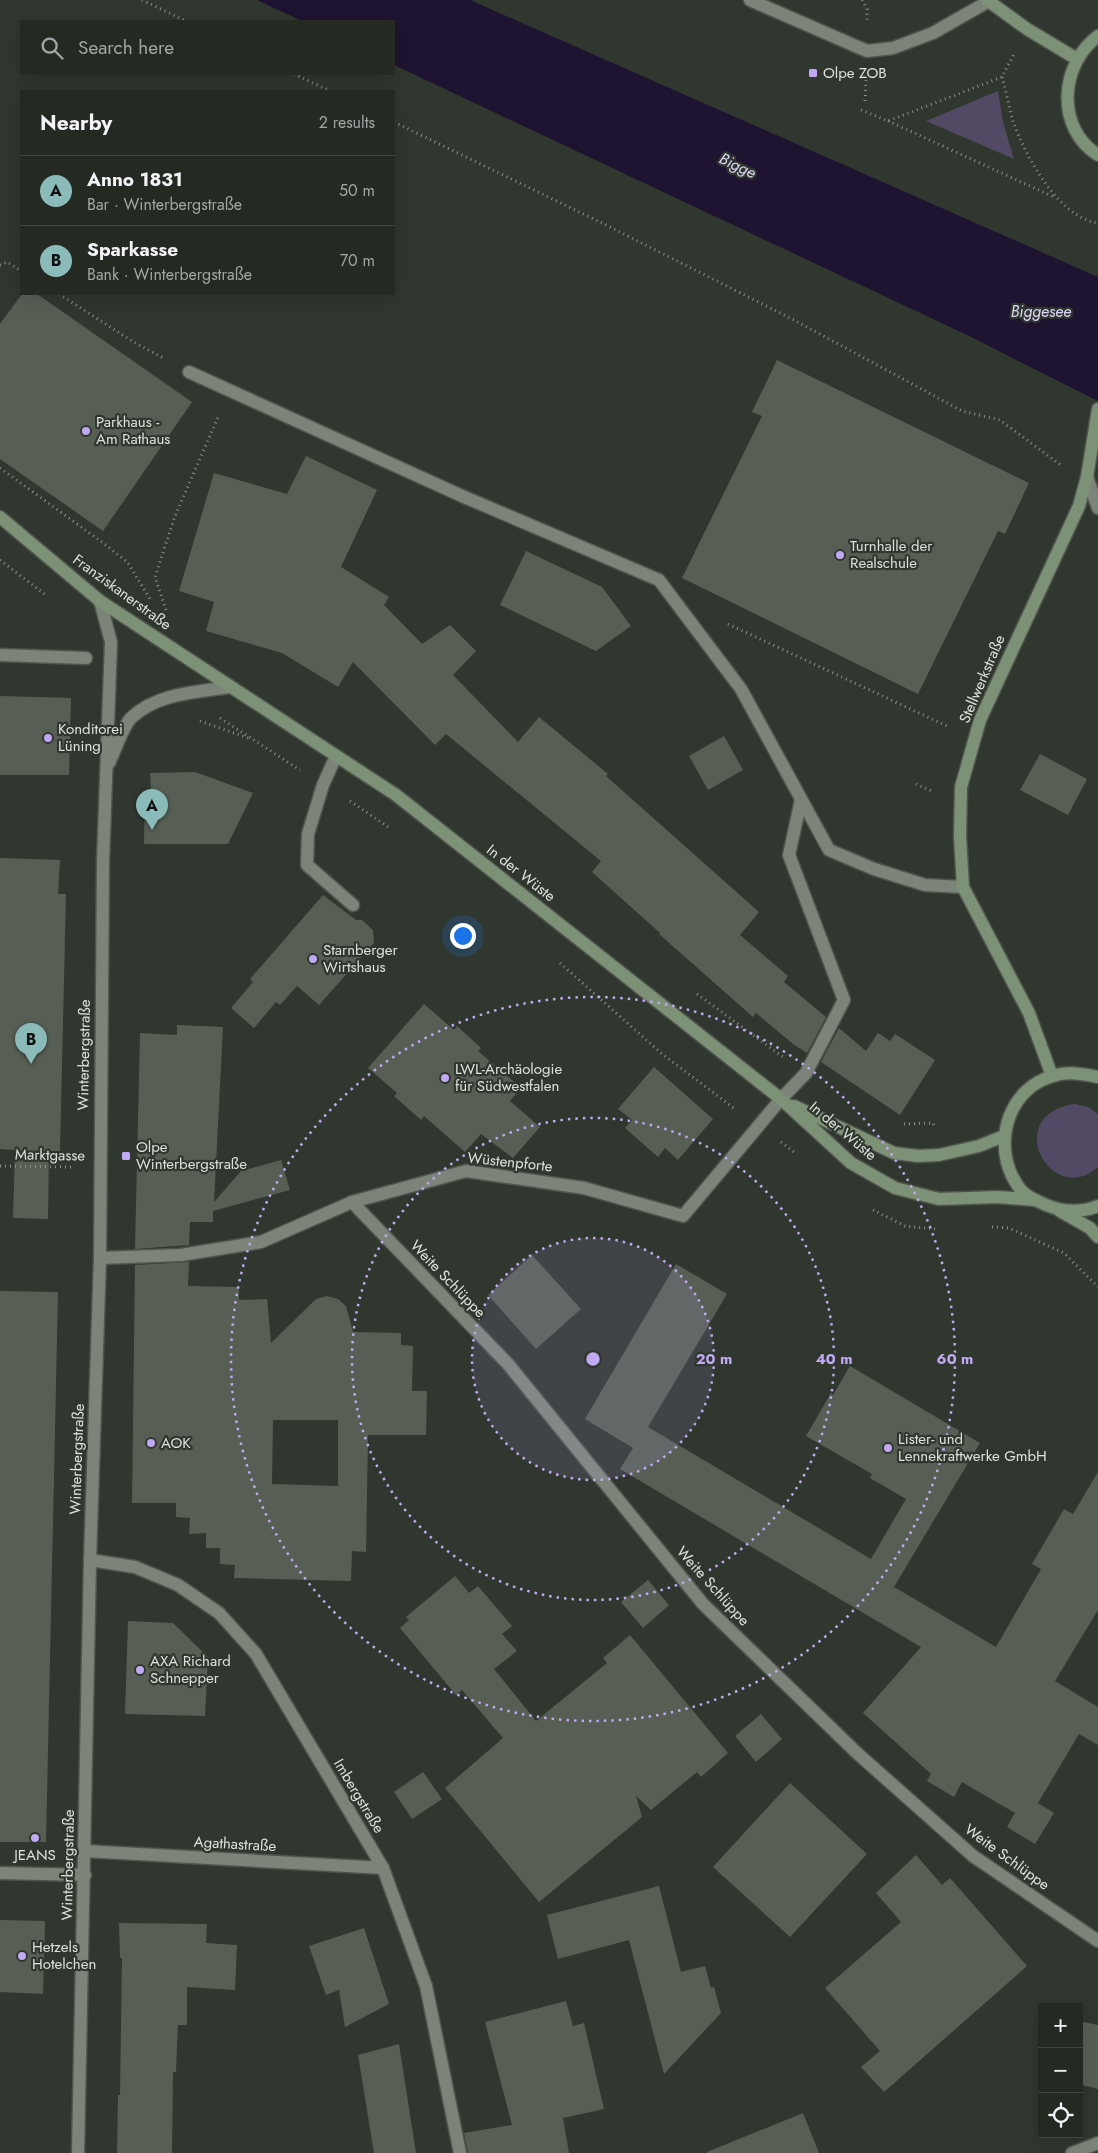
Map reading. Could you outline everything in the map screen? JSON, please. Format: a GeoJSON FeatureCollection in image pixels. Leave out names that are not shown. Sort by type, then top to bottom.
{"type":"FeatureCollection","features":[{"type":"Feature","properties":{"kind":"street"},"geometry":{"type":"LineString","coordinates":[[750,0],[867,51],[893,48],[933,33],[988,1],[1027,28],[1077,58]]}},
{"type":"Feature","properties":{"kind":"street"},"geometry":{"type":"LineString","coordinates":[[1098,36],[1088,43],[1077,58],[1066,87],[1068,111],[1076,133],[1098,155]]}},
{"type":"Feature","properties":{"kind":"street"},"geometry":{"type":"LineString","coordinates":[[188,372],[462,496],[659,580],[741,689],[829,850],[874,869],[925,884],[963,887]]}},
{"type":"Feature","properties":{"kind":"street","name":"Stellwerkstraße"},"geometry":{"type":"LineString","coordinates":[[1052,1076],[1029,1013],[963,887],[960,836],[961,787],[988,703],[1079,506],[1088,472],[1098,409]]}},
{"type":"Feature","properties":{"kind":"street"},"geometry":{"type":"LineString","coordinates":[[1088,472],[1098,508]]}},
{"type":"Feature","properties":{"kind":"street","name":"Franziskanerstraße"},"geometry":{"type":"LineString","coordinates":[[0,517],[100,600],[230,687]]}},
{"type":"Feature","properties":{"kind":"street","name":"Winterbergstraße"},"geometry":{"type":"LineString","coordinates":[[78,2153],[90,1560],[100,1258],[99,1167],[103,861],[111,642],[100,600]]}},
{"type":"Feature","properties":{"kind":"street"},"geometry":{"type":"LineString","coordinates":[[0,655],[86,658]]}},
{"type":"Feature","properties":{"kind":"street","name":"Winterbergstraße"},"geometry":{"type":"LineString","coordinates":[[107,767],[130,718],[155,702],[183,694],[230,687]]}},
{"type":"Feature","properties":{"kind":"street","name":"In der Wüste"},"geometry":{"type":"LineString","coordinates":[[230,687],[396,795],[780,1099],[851,1163],[895,1188],[939,1198],[998,1197],[1035,1200]]}},
{"type":"Feature","properties":{"kind":"street"},"geometry":{"type":"LineString","coordinates":[[336,756],[323,785],[308,834],[307,865],[352,905]]}},
{"type":"Feature","properties":{"kind":"street","name":"Wüstenpforte"},"geometry":{"type":"LineString","coordinates":[[100,1258],[180,1256],[261,1242],[352,1202],[466,1171],[584,1188],[683,1216],[780,1099],[806,1074],[844,1000],[789,855],[801,800]]}},
{"type":"Feature","properties":{"kind":"street"},"geometry":{"type":"LineString","coordinates":[[1098,1077],[1075,1072],[1052,1076],[1034,1085],[1019,1099],[1009,1116],[1004,1136],[1004,1153],[1012,1175],[1022,1191],[1035,1200],[1058,1210],[1090,1228],[1098,1237]]}},
{"type":"Feature","properties":{"kind":"street","name":"In der Wüste"},"geometry":{"type":"LineString","coordinates":[[780,1099],[894,1153],[918,1156],[939,1155],[980,1146],[1004,1136]]}},
{"type":"Feature","properties":{"kind":"street","name":"Weite Schlüppe"},"geometry":{"type":"LineString","coordinates":[[352,1202],[508,1364],[703,1604],[857,1754],[973,1856],[1098,1941]]}},
{"type":"Feature","properties":{"kind":"street"},"geometry":{"type":"LineString","coordinates":[[1058,1210],[1085,1211],[1098,1206]]}},
{"type":"Feature","properties":{"kind":"street","name":"Imbergstraße"},"geometry":{"type":"LineString","coordinates":[[90,1560],[135,1567],[178,1585],[219,1614],[256,1654],[383,1868],[426,1986],[460,2153]]}},
{"type":"Feature","properties":{"kind":"street","name":"Agathastraße"},"geometry":{"type":"LineString","coordinates":[[85,1851],[383,1868]]}},
{"type":"Feature","properties":{"kind":"street"},"geometry":{"type":"LineString","coordinates":[[0,1874],[84,1875]]}},
{"type":"Feature","properties":{"kind":"street"},"geometry":{"type":"LineString","coordinates":[[1072,2153],[1098,2143]]}},
{"type":"Feature","properties":{"kind":"path"},"geometry":{"type":"LineString","coordinates":[[142,0],[184,20]]}},
{"type":"Feature","properties":{"kind":"path"},"geometry":{"type":"LineString","coordinates":[[888,121],[1002,76],[1027,28]]}},
{"type":"Feature","properties":{"kind":"path"},"geometry":{"type":"LineString","coordinates":[[296,75],[328,90]]}},
{"type":"Feature","properties":{"kind":"path"},"geometry":{"type":"LineString","coordinates":[[1002,76],[1014,122],[1032,162],[1055,197]]}},
{"type":"Feature","properties":{"kind":"path"},"geometry":{"type":"LineString","coordinates":[[861,110],[1055,197],[1088,222],[1098,223]]}},
{"type":"Feature","properties":{"kind":"path"},"geometry":{"type":"LineString","coordinates":[[395,122],[602,223],[785,316],[962,411],[1000,420],[1059,464],[1088,472]]}},
{"type":"Feature","properties":{"kind":"path"},"geometry":{"type":"LineString","coordinates":[[0,265],[7,262],[20,270]]}},
{"type":"Feature","properties":{"kind":"path"},"geometry":{"type":"LineString","coordinates":[[62,295],[132,341],[188,372]]}},
{"type":"Feature","properties":{"kind":"path"},"geometry":{"type":"LineString","coordinates":[[167,614],[155,577],[176,516],[230,391]]}},
{"type":"Feature","properties":{"kind":"path"},"geometry":{"type":"LineString","coordinates":[[0,560],[54,600]]}},
{"type":"Feature","properties":{"kind":"path"},"geometry":{"type":"LineString","coordinates":[[726,622],[975,739]]}},
{"type":"Feature","properties":{"kind":"path"},"geometry":{"type":"LineString","coordinates":[[183,694],[389,828]]}},
{"type":"Feature","properties":{"kind":"path"},"geometry":{"type":"LineString","coordinates":[[553,957],[661,1053],[758,1127],[796,1153]]}},
{"type":"Feature","properties":{"kind":"path","name":"Marktgasse"},"geometry":{"type":"LineString","coordinates":[[0,1166],[99,1167]]}},
{"type":"Feature","properties":{"kind":"shaded area"},"geometry":{"type":"Polygon","coordinates":[[[998,91],[1003,122],[1014,159],[926,121],[998,91]]]}},
{"type":"Feature","properties":{"kind":"shaded area"},"geometry":{"type":"Polygon","coordinates":[[[1075,1104],[1088,1107],[1098,1114],[1098,1167],[1080,1177],[1064,1176],[1050,1168],[1041,1155],[1037,1139],[1040,1124],[1053,1111],[1075,1104]]]}},
{"type":"Feature","properties":{"kind":"water","name":"Biggesee"},"geometry":{"type":"Polygon","coordinates":[[[257,0],[470,0],[1098,277],[1098,401],[969,336],[395,65],[395,20],[300,20],[257,0]]]}},
{"type":"Feature","properties":{"kind":"building","name":"Parkhaus - Am Rathaus"},"geometry":{"type":"Polygon","coordinates":[[[21,295],[38,295],[192,402],[103,531],[0,459],[0,324],[21,295]]]}},
{"type":"Feature","properties":{"kind":"building","name":"Turnhalle der Realschule"},"geometry":{"type":"Polygon","coordinates":[[[777,360],[1029,483],[1005,534],[998,531],[918,694],[682,578],[762,416],[752,412],[777,360]]]}},
{"type":"Feature","properties":{"kind":"building"},"geometry":{"type":"Polygon","coordinates":[[[306,456],[377,490],[341,567],[389,597],[384,605],[422,644],[450,625],[476,651],[453,675],[518,742],[539,717],[608,774],[606,776],[759,912],[740,935],[788,976],[784,982],[826,1017],[807,1053],[793,1044],[756,1013],[753,1017],[592,872],[601,861],[446,734],[435,745],[353,662],[338,687],[282,653],[206,631],[214,602],[179,591],[214,473],[287,494],[306,456]]]}},
{"type":"Feature","properties":{"kind":"building"},"geometry":{"type":"Polygon","coordinates":[[[526,551],[602,587],[631,626],[596,651],[500,605],[526,551]]]}},
{"type":"Feature","properties":{"kind":"building"},"geometry":{"type":"Polygon","coordinates":[[[0,696],[71,698],[69,775],[0,775],[0,696]]]}},
{"type":"Feature","properties":{"kind":"building"},"geometry":{"type":"Polygon","coordinates":[[[724,736],[743,770],[708,790],[689,756],[724,736]]]}},
{"type":"Feature","properties":{"kind":"building"},"geometry":{"type":"Polygon","coordinates":[[[1040,754],[1087,779],[1068,815],[1020,790],[1040,754]]]}},
{"type":"Feature","properties":{"kind":"building"},"geometry":{"type":"Polygon","coordinates":[[[195,772],[253,793],[228,844],[144,844],[145,791],[151,791],[150,773],[195,772]]]}},
{"type":"Feature","properties":{"kind":"building"},"geometry":{"type":"Polygon","coordinates":[[[0,858],[60,860],[58,894],[66,894],[60,1151],[49,1151],[48,1219],[13,1218],[15,1150],[0,1149],[0,858]]]}},
{"type":"Feature","properties":{"kind":"building","name":"Starnberger Wirtshaus"},"geometry":{"type":"Polygon","coordinates":[[[323,895],[356,920],[362,920],[373,930],[374,943],[319,1005],[297,986],[280,1005],[276,1002],[254,1028],[231,1008],[253,982],[250,979],[323,895]]]}},
{"type":"Feature","properties":{"kind":"building","name":"LWL-Archäologie für Südwestfalen"},"geometry":{"type":"Polygon","coordinates":[[[424,1004],[454,1030],[457,1026],[481,1048],[478,1051],[521,1088],[510,1101],[540,1127],[513,1158],[481,1134],[465,1152],[424,1116],[421,1120],[394,1096],[397,1093],[368,1068],[424,1004]]]}},
{"type":"Feature","properties":{"kind":"building"},"geometry":{"type":"Polygon","coordinates":[[[177,1025],[223,1027],[214,1202],[241,1171],[281,1160],[290,1190],[213,1211],[213,1222],[190,1222],[189,1245],[135,1249],[140,1033],[177,1035],[177,1025]]]}},
{"type":"Feature","properties":{"kind":"building"},"geometry":{"type":"Polygon","coordinates":[[[839,1028],[866,1051],[878,1033],[890,1041],[895,1034],[935,1060],[900,1115],[821,1062],[839,1028]]]}},
{"type":"Feature","properties":{"kind":"building"},"geometry":{"type":"Polygon","coordinates":[[[654,1067],[713,1119],[678,1160],[665,1148],[658,1157],[625,1128],[632,1120],[618,1109],[654,1067]]]}},
{"type":"Feature","properties":{"kind":"building"},"geometry":{"type":"Polygon","coordinates":[[[532,1255],[581,1309],[536,1349],[488,1295],[532,1255]]]}},
{"type":"Feature","properties":{"kind":"building"},"geometry":{"type":"Polygon","coordinates":[[[189,1262],[188,1286],[239,1287],[239,1300],[267,1299],[271,1343],[316,1299],[327,1296],[338,1299],[346,1306],[353,1332],[401,1333],[401,1345],[413,1346],[412,1391],[427,1391],[426,1435],[368,1435],[366,1552],[352,1551],[351,1581],[234,1578],[235,1565],[220,1564],[220,1548],[206,1548],[206,1533],[189,1534],[190,1518],[176,1517],[176,1503],[132,1503],[135,1265],[189,1262]],[[273,1420],[272,1484],[338,1486],[338,1420],[273,1420]]]}},
{"type":"Feature","properties":{"kind":"building"},"geometry":{"type":"Polygon","coordinates":[[[676,1264],[727,1294],[648,1427],[871,1559],[906,1499],[870,1478],[872,1474],[806,1436],[831,1393],[833,1395],[850,1366],[980,1443],[894,1587],[996,1647],[1041,1569],[1032,1564],[1064,1509],[1073,1514],[1098,1472],[1098,1610],[1055,1681],[1098,1707],[1098,1745],[1079,1734],[1038,1803],[1054,1813],[1035,1844],[1007,1827],[1015,1813],[962,1782],[954,1797],[927,1781],[931,1774],[863,1713],[921,1647],[620,1469],[633,1448],[585,1419],[676,1264]]]}},
{"type":"Feature","properties":{"kind":"building"},"geometry":{"type":"Polygon","coordinates":[[[0,1291],[58,1292],[46,1842],[0,1842],[0,1291]]]}},
{"type":"Feature","properties":{"kind":"building"},"geometry":{"type":"Polygon","coordinates":[[[455,1576],[469,1593],[478,1586],[512,1626],[502,1634],[517,1651],[494,1669],[536,1721],[607,1663],[603,1658],[630,1635],[728,1753],[701,1777],[697,1772],[651,1810],[636,1796],[642,1817],[539,1902],[445,1788],[503,1738],[462,1690],[456,1695],[400,1628],[409,1620],[406,1617],[455,1576]]]}},
{"type":"Feature","properties":{"kind":"building"},"geometry":{"type":"Polygon","coordinates":[[[648,1580],[669,1605],[643,1628],[621,1602],[648,1580]]]}},
{"type":"Feature","properties":{"kind":"building"},"geometry":{"type":"Polygon","coordinates":[[[128,1621],[173,1623],[208,1657],[205,1716],[125,1714],[128,1621]]]}},
{"type":"Feature","properties":{"kind":"building"},"geometry":{"type":"Polygon","coordinates":[[[761,1714],[782,1739],[756,1762],[735,1736],[761,1714]]]}},
{"type":"Feature","properties":{"kind":"building"},"geometry":{"type":"Polygon","coordinates":[[[423,1772],[442,1799],[412,1819],[394,1792],[423,1772]]]}},
{"type":"Feature","properties":{"kind":"building"},"geometry":{"type":"Polygon","coordinates":[[[790,1783],[867,1854],[790,1937],[713,1867],[790,1783]]]}},
{"type":"Feature","properties":{"kind":"building"},"geometry":{"type":"Polygon","coordinates":[[[916,1855],[942,1885],[950,1878],[1027,1966],[884,2092],[861,2067],[880,2051],[825,1988],[901,1922],[876,1893],[916,1855]]]}},
{"type":"Feature","properties":{"kind":"building"},"geometry":{"type":"Polygon","coordinates":[[[659,1886],[681,1972],[705,1966],[711,1988],[714,1987],[721,2013],[664,2074],[629,1940],[558,1959],[547,1915],[659,1886]]]}},
{"type":"Feature","properties":{"kind":"building","name":"Hetzels Hotelchen"},"geometry":{"type":"Polygon","coordinates":[[[0,1920],[45,1921],[43,1994],[0,1992],[0,1920]]]}},
{"type":"Feature","properties":{"kind":"building"},"geometry":{"type":"Polygon","coordinates":[[[119,1923],[207,1924],[206,1943],[237,1945],[235,1990],[187,1987],[187,2025],[178,2025],[176,2072],[173,2072],[172,2153],[117,2153],[118,2095],[120,2095],[122,1958],[120,1958],[119,1923]]]}},
{"type":"Feature","properties":{"kind":"building"},"geometry":{"type":"Polygon","coordinates":[[[364,1928],[389,2004],[345,2027],[339,1990],[326,1995],[309,1946],[364,1928]]]}},
{"type":"Feature","properties":{"kind":"building"},"geometry":{"type":"Polygon","coordinates":[[[566,2001],[573,2026],[584,2023],[604,2109],[563,2118],[569,2153],[468,2153],[464,2133],[512,2125],[485,2022],[566,2001]]]}},
{"type":"Feature","properties":{"kind":"building"},"geometry":{"type":"Polygon","coordinates":[[[1083,2022],[1098,2025],[1098,2089],[1083,2085],[1083,2022]]]}},
{"type":"Feature","properties":{"kind":"building"},"geometry":{"type":"Polygon","coordinates":[[[399,2044],[416,2153],[374,2153],[358,2055],[399,2044]]]}},
{"type":"Feature","properties":{"kind":"building"},"geometry":{"type":"Polygon","coordinates":[[[803,2113],[819,2153],[707,2153],[707,2152],[803,2113]]]}},
{"type":"Feature","properties":{"kind":"place","name":"Olpe ZOB"},"geometry":{"type":"Point","coordinates":[813,73]}},
{"type":"Feature","properties":{"kind":"place","name":"Parkhaus - Am Rathaus"},"geometry":{"type":"Point","coordinates":[86,431]}},
{"type":"Feature","properties":{"kind":"place","name":"Turnhalle der Realschule"},"geometry":{"type":"Point","coordinates":[840,555]}},
{"type":"Feature","properties":{"kind":"place","name":"Konditorei Lüning"},"geometry":{"type":"Point","coordinates":[48,738]}},
{"type":"Feature","properties":{"kind":"place","name":"Anno 1831"},"geometry":{"type":"Point","coordinates":[152,830]}},
{"type":"Feature","properties":{"kind":"place","name":"Starnberger Wirtshaus"},"geometry":{"type":"Point","coordinates":[313,959]}},
{"type":"Feature","properties":{"kind":"place","name":"Sparkasse"},"geometry":{"type":"Point","coordinates":[31,1064]}},
{"type":"Feature","properties":{"kind":"place","name":"LWL-Archäologie für Südwestfalen"},"geometry":{"type":"Point","coordinates":[445,1078]}},
{"type":"Feature","properties":{"kind":"place","name":"Olpe Winterbergstraße"},"geometry":{"type":"Point","coordinates":[126,1156]}},
{"type":"Feature","properties":{"kind":"place","name":"AOK"},"geometry":{"type":"Point","coordinates":[151,1443]}},
{"type":"Feature","properties":{"kind":"place","name":"Lister- und Lennekraftwerke GmbH"},"geometry":{"type":"Point","coordinates":[888,1448]}},
{"type":"Feature","properties":{"kind":"place","name":"AXA Richard Schnepper"},"geometry":{"type":"Point","coordinates":[140,1670]}},
{"type":"Feature","properties":{"kind":"place","name":"JEANS"},"geometry":{"type":"Point","coordinates":[35,1838]}},
{"type":"Feature","properties":{"kind":"place","name":"Hetzels Hotelchen"},"geometry":{"type":"Point","coordinates":[22,1956]}},
{"type":"Feature","properties":{"kind":"water label","name":"Bigge"},"geometry":{"type":"Point","coordinates":[738,165]}}]}
